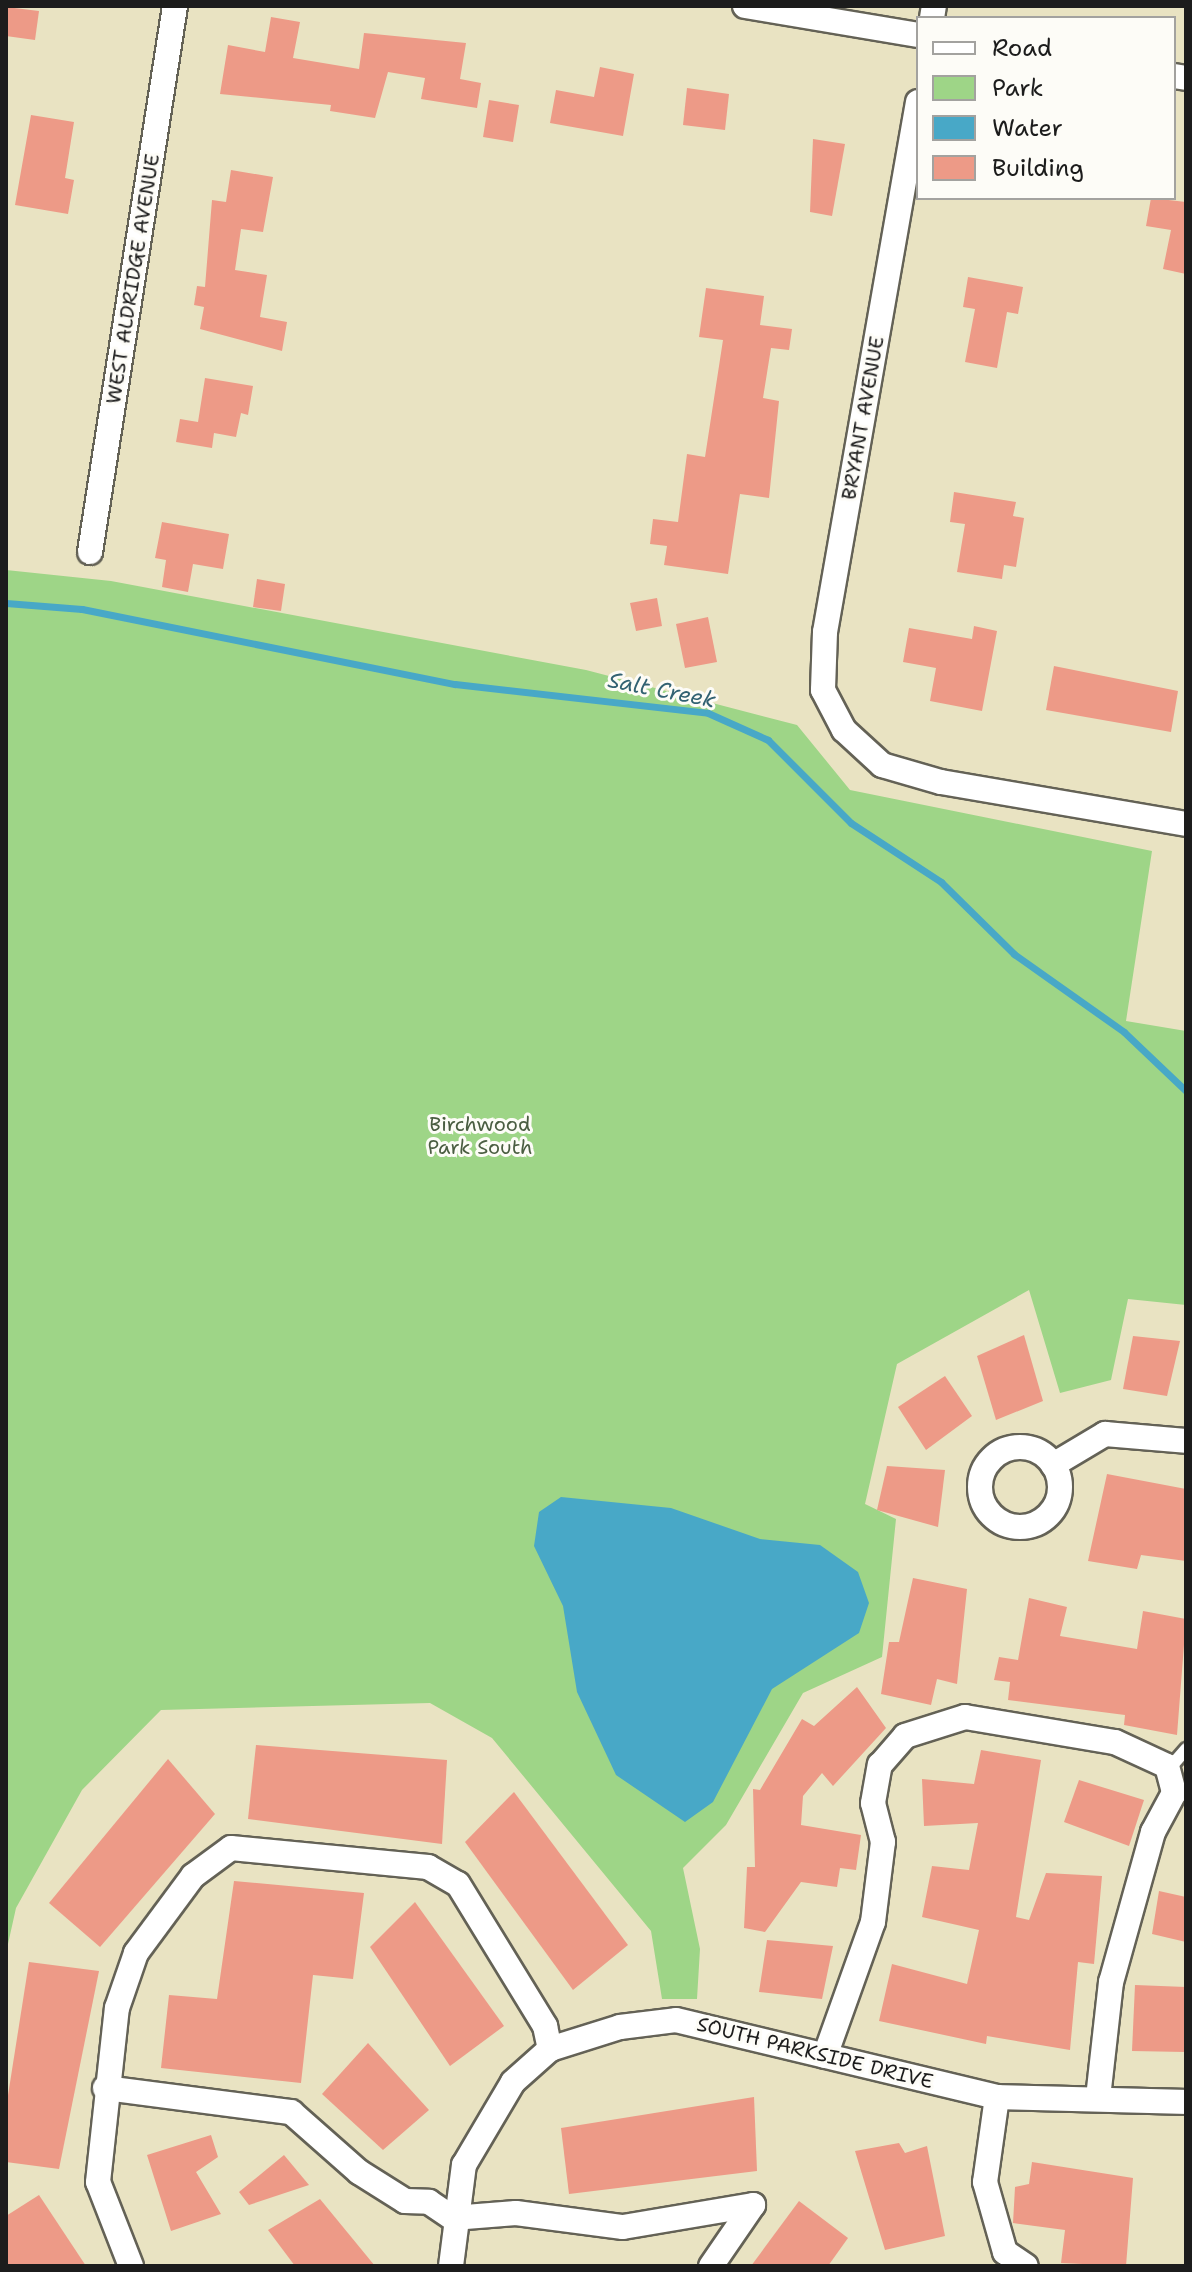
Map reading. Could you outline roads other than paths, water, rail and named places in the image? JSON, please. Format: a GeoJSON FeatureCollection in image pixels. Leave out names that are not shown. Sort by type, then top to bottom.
{"type":"FeatureCollection","features":[{"type":"Feature","properties":{"kind":"street","name":"WEST ALDRIDGE AVENUE"},"geometry":{"type":"LineString","coordinates":[[90,552],[175,6]]}},
{"type":"Feature","properties":{"kind":"street"},"geometry":{"type":"LineString","coordinates":[[745,6],[916,35]]}},
{"type":"Feature","properties":{"kind":"street","name":"BRYANT AVENUE"},"geometry":{"type":"LineString","coordinates":[[916,113],[825,632],[823,690],[844,730],[882,765],[941,782],[1186,824]]}},
{"type":"Feature","properties":{"kind":"street"},"geometry":{"type":"LineString","coordinates":[[1053,1465],[1105,1434],[1186,1441]]}},
{"type":"Feature","properties":{"kind":"street"},"geometry":{"type":"LineString","coordinates":[[825,2056],[873,1922],[883,1842],[873,1803],[880,1765],[905,1736],[965,1717],[1115,1742],[1168,1770],[1174,1793],[1153,1832],[1111,1982],[1098,2098]]}},
{"type":"Feature","properties":{"kind":"street"},"geometry":{"type":"LineString","coordinates":[[131,2266],[98,2182],[105,2088],[117,2008],[136,1953],[193,1876],[231,1848],[428,1867],[458,1884],[545,2026],[550,2049]]}},
{"type":"Feature","properties":{"kind":"street","name":"SOUTH PARKSIDE DRIVE"},"geometry":{"type":"LineString","coordinates":[[451,2266],[453,2218],[464,2165],[483,2128],[513,2082],[550,2049],[676,2020],[997,2097],[1186,2102]]}},
{"type":"Feature","properties":{"kind":"street"},"geometry":{"type":"LineString","coordinates":[[105,2088],[291,2112],[359,2172],[405,2201],[429,2202],[453,2218],[516,2213],[623,2227],[753,2205],[711,2266]]}},
{"type":"Feature","properties":{"kind":"street"},"geometry":{"type":"LineString","coordinates":[[997,2097],[985,2182],[1005,2252],[1026,2266]]}},
{"type":"Feature","properties":{"kind":"lane"},"geometry":{"type":"LineString","coordinates":[[1168,1770],[1186,1749]]}},
{"type":"Feature","properties":{"kind":"water"},"geometry":{"type":"Polygon","coordinates":[[[561,1497],[671,1508],[760,1539],[820,1545],[858,1572],[869,1603],[859,1633],[772,1689],[713,1802],[685,1822],[616,1775],[577,1692],[563,1606],[534,1546],[539,1512],[561,1497]]]}},
{"type":"Feature","properties":{"kind":"waterway","name":"Salt Creek"},"geometry":{"type":"LineString","coordinates":[[6,603],[82,609],[455,684],[708,713],[768,740],[851,823],[941,882],[1014,954],[1124,1032],[1186,1091]]}},
{"type":"Feature","properties":{"kind":"park label","name":"Birchwood Park South"},"geometry":{"type":"Point","coordinates":[480,1136]}}]}
